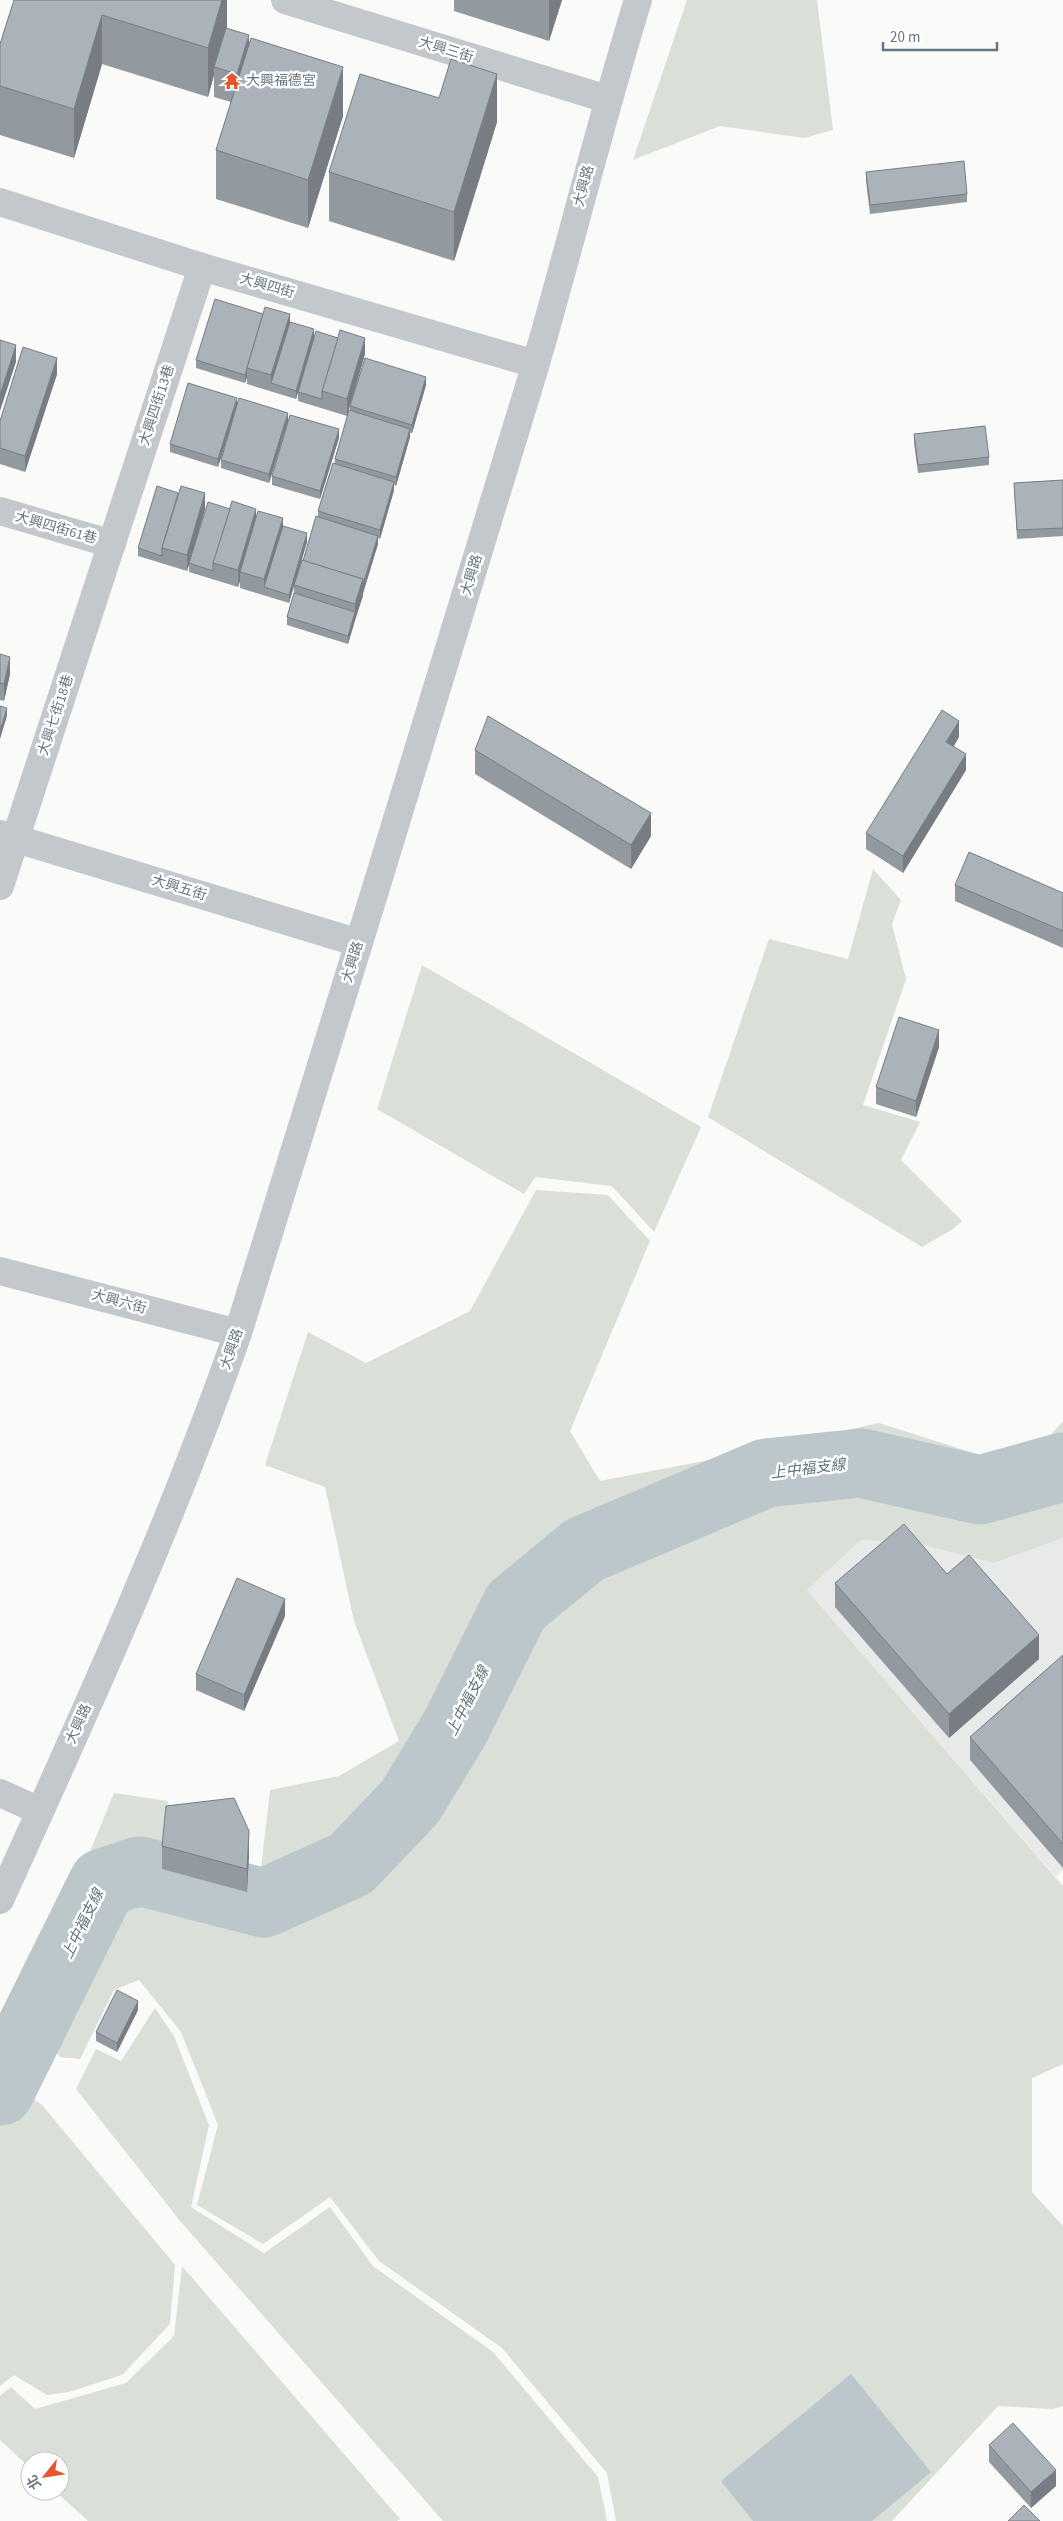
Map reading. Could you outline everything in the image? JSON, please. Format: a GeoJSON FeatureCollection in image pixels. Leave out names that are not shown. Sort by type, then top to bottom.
{"type":"FeatureCollection","features":[{"type":"Feature","properties":{"kind":"street","name":"大興三街"},"geometry":{"type":"LineString","coordinates":[[285,0],[607,99]]}},
{"type":"Feature","properties":{"kind":"street","name":"大興路"},"geometry":{"type":"LineString","coordinates":[[0,1900],[136,1597],[209,1414],[238,1333],[438,688],[536,364],[607,99],[638,0]]}},
{"type":"Feature","properties":{"kind":"street","name":"大興四街"},"geometry":{"type":"LineString","coordinates":[[0,202],[202,267],[536,364]]}},
{"type":"Feature","properties":{"kind":"street","name":"大興四街13巷"},"geometry":{"type":"LineString","coordinates":[[112,544],[202,267]]}},
{"type":"Feature","properties":{"kind":"street","name":"大興四街61巷"},"geometry":{"type":"LineString","coordinates":[[0,511],[112,544]]}},
{"type":"Feature","properties":{"kind":"street","name":"大興七街18巷"},"geometry":{"type":"LineString","coordinates":[[0,886],[8,836],[112,544]]}},
{"type":"Feature","properties":{"kind":"street","name":"大興五街"},"geometry":{"type":"LineString","coordinates":[[8,836],[359,943]]}},
{"type":"Feature","properties":{"kind":"street","name":"大興六街"},"geometry":{"type":"LineString","coordinates":[[0,1271],[238,1333]]}},
{"type":"Feature","properties":{"kind":"street"},"geometry":{"type":"LineString","coordinates":[[0,1793],[40,1811]]}},
{"type":"Feature","properties":{"kind":"shaded area"},"geometry":{"type":"Polygon","coordinates":[[[687,0],[817,0],[833,130],[804,138],[720,126],[633,160],[687,0]]]}},
{"type":"Feature","properties":{"kind":"shaded area"},"geometry":{"type":"Polygon","coordinates":[[[873,869],[901,900],[892,924],[906,979],[863,1105],[920,1122],[901,1160],[962,1221],[953,1229],[922,1247],[708,1117],[769,939],[848,959],[873,869]]]}},
{"type":"Feature","properties":{"kind":"shaded area"},"geometry":{"type":"Polygon","coordinates":[[[422,965],[701,1127],[654,1232],[612,1186],[535,1177],[524,1194],[377,1109],[422,965]]]}},
{"type":"Feature","properties":{"kind":"shaded area"},"geometry":{"type":"Polygon","coordinates":[[[536,1190],[608,1195],[650,1241],[570,1431],[600,1481],[730,1456],[879,1423],[986,1457],[1050,1436],[1063,1421],[1063,1538],[994,1563],[914,1543],[861,1540],[807,1590],[1063,1886],[1063,2064],[1032,2078],[1032,2192],[1063,2226],[1063,2406],[1053,2409],[998,2406],[892,2521],[616,2521],[607,2473],[502,2348],[379,2261],[330,2197],[263,2244],[197,2205],[218,2125],[181,2032],[139,1980],[114,1990],[80,2059],[60,2057],[24,2013],[114,1793],[168,1801],[155,1890],[256,1913],[270,1790],[339,1776],[399,1741],[354,1621],[325,1487],[265,1465],[308,1332],[366,1363],[470,1311],[536,1190]]]}},
{"type":"Feature","properties":{"kind":"shaded area"},"geometry":{"type":"Polygon","coordinates":[[[1063,1538],[1063,1870],[1056,1877],[807,1590],[861,1540],[914,1543],[994,1563],[1063,1538]]]}},
{"type":"Feature","properties":{"kind":"shaded area"},"geometry":{"type":"Polygon","coordinates":[[[155,2008],[174,2036],[209,2125],[191,2207],[264,2253],[330,2207],[373,2266],[493,2352],[598,2477],[607,2521],[443,2521],[181,2222],[76,2089],[96,2049],[121,2061],[155,2008]]]}},
{"type":"Feature","properties":{"kind":"shaded area"},"geometry":{"type":"Polygon","coordinates":[[[17,2088],[42,2105],[175,2265],[170,2324],[122,2375],[69,2392],[47,2395],[14,2375],[0,2386],[0,2126],[17,2088]]]}},
{"type":"Feature","properties":{"kind":"shaded area"},"geometry":{"type":"Polygon","coordinates":[[[182,2266],[400,2519],[397,2521],[88,2521],[66,2501],[70,2501],[70,2451],[20,2451],[20,2459],[0,2440],[0,2396],[11,2387],[35,2409],[126,2383],[174,2336],[182,2266]]]}},
{"type":"Feature","properties":{"kind":"shaded area"},"geometry":{"type":"Polygon","coordinates":[[[851,2374],[931,2472],[872,2521],[753,2521],[721,2481],[851,2374]]]}},
{"type":"Feature","properties":{"kind":"building"},"geometry":{"type":"Polygon","coordinates":[[[14,0],[222,0],[208,48],[102,15],[74,109],[0,86],[0,44],[14,0]]]}},
{"type":"Feature","properties":{"kind":"building"},"geometry":{"type":"Polygon","coordinates":[[[226,28],[249,35],[237,74],[214,67],[226,28]]]}},
{"type":"Feature","properties":{"kind":"building"},"geometry":{"type":"Polygon","coordinates":[[[251,38],[343,67],[308,180],[216,150],[251,38]]]}},
{"type":"Feature","properties":{"kind":"building"},"geometry":{"type":"Polygon","coordinates":[[[451,59],[497,74],[454,212],[329,172],[360,74],[439,98],[451,59]]]}},
{"type":"Feature","properties":{"kind":"building"},"geometry":{"type":"Polygon","coordinates":[[[964,161],[967,194],[870,205],[866,172],[964,161]]]}},
{"type":"Feature","properties":{"kind":"building"},"geometry":{"type":"Polygon","coordinates":[[[215,299],[263,314],[245,375],[196,360],[215,299]]]}},
{"type":"Feature","properties":{"kind":"building"},"geometry":{"type":"Polygon","coordinates":[[[265,307],[290,314],[271,375],[247,368],[265,307]]]}},
{"type":"Feature","properties":{"kind":"building"},"geometry":{"type":"Polygon","coordinates":[[[290,322],[314,329],[296,391],[271,383],[290,322]]]}},
{"type":"Feature","properties":{"kind":"building"},"geometry":{"type":"Polygon","coordinates":[[[340,330],[365,338],[347,399],[322,391],[340,330]]]}},
{"type":"Feature","properties":{"kind":"building"},"geometry":{"type":"Polygon","coordinates":[[[316,331],[338,338],[322,391],[322,399],[298,392],[316,331]]]}},
{"type":"Feature","properties":{"kind":"building"},"geometry":{"type":"Polygon","coordinates":[[[0,340],[16,345],[0,395],[0,340]]]}},
{"type":"Feature","properties":{"kind":"building"},"geometry":{"type":"Polygon","coordinates":[[[23,347],[57,358],[25,456],[0,448],[0,421],[23,347]]]}},
{"type":"Feature","properties":{"kind":"building"},"geometry":{"type":"Polygon","coordinates":[[[365,358],[426,377],[412,425],[350,406],[365,358]]]}},
{"type":"Feature","properties":{"kind":"building"},"geometry":{"type":"Polygon","coordinates":[[[188,383],[237,398],[218,459],[170,444],[188,383]]]}},
{"type":"Feature","properties":{"kind":"building"},"geometry":{"type":"Polygon","coordinates":[[[239,398],[288,413],[269,474],[221,460],[239,398]]]}},
{"type":"Feature","properties":{"kind":"building"},"geometry":{"type":"Polygon","coordinates":[[[349,410],[410,429],[396,477],[335,459],[349,410]]]}},
{"type":"Feature","properties":{"kind":"building"},"geometry":{"type":"Polygon","coordinates":[[[290,415],[339,429],[320,491],[272,476],[290,415]]]}},
{"type":"Feature","properties":{"kind":"building"},"geometry":{"type":"Polygon","coordinates":[[[985,426],[989,457],[918,465],[914,434],[985,426]]]}},
{"type":"Feature","properties":{"kind":"building"},"geometry":{"type":"Polygon","coordinates":[[[333,463],[394,482],[380,530],[318,511],[333,463]]]}},
{"type":"Feature","properties":{"kind":"building"},"geometry":{"type":"Polygon","coordinates":[[[1063,480],[1063,528],[1017,530],[1014,483],[1063,480]]]}},
{"type":"Feature","properties":{"kind":"building"},"geometry":{"type":"Polygon","coordinates":[[[157,486],[178,493],[162,548],[162,556],[138,548],[157,486]]]}},
{"type":"Feature","properties":{"kind":"building"},"geometry":{"type":"Polygon","coordinates":[[[181,486],[205,493],[187,555],[162,548],[181,486]]]}},
{"type":"Feature","properties":{"kind":"building"},"geometry":{"type":"Polygon","coordinates":[[[232,501],[256,509],[238,570],[213,563],[232,501]]]}},
{"type":"Feature","properties":{"kind":"building"},"geometry":{"type":"Polygon","coordinates":[[[208,502],[230,509],[213,563],[213,571],[189,563],[208,502]]]}},
{"type":"Feature","properties":{"kind":"building"},"geometry":{"type":"Polygon","coordinates":[[[258,511],[283,518],[264,579],[240,572],[258,511]]]}},
{"type":"Feature","properties":{"kind":"building"},"geometry":{"type":"Polygon","coordinates":[[[316,516],[378,536],[363,584],[363,579],[303,561],[316,516]]]}},
{"type":"Feature","properties":{"kind":"building"},"geometry":{"type":"Polygon","coordinates":[[[283,526],[307,533],[289,595],[264,587],[283,526]]]}},
{"type":"Feature","properties":{"kind":"building"},"geometry":{"type":"Polygon","coordinates":[[[302,560],[363,579],[355,604],[294,585],[302,560]]]}},
{"type":"Feature","properties":{"kind":"building"},"geometry":{"type":"Polygon","coordinates":[[[294,593],[355,612],[348,636],[287,617],[294,593]]]}},
{"type":"Feature","properties":{"kind":"building"},"geometry":{"type":"Polygon","coordinates":[[[0,654],[10,657],[4,684],[0,683],[0,654]]]}},
{"type":"Feature","properties":{"kind":"building"},"geometry":{"type":"Polygon","coordinates":[[[0,706],[7,708],[0,731],[0,706]]]}},
{"type":"Feature","properties":{"kind":"building"},"geometry":{"type":"Polygon","coordinates":[[[942,710],[959,721],[946,742],[966,754],[903,856],[866,833],[942,710]]]}},
{"type":"Feature","properties":{"kind":"building"},"geometry":{"type":"Polygon","coordinates":[[[488,716],[651,813],[631,845],[475,750],[488,716]]]}},
{"type":"Feature","properties":{"kind":"building"},"geometry":{"type":"Polygon","coordinates":[[[969,852],[1063,893],[1063,931],[955,885],[969,852]]]}},
{"type":"Feature","properties":{"kind":"building"},"geometry":{"type":"Polygon","coordinates":[[[899,1017],[939,1030],[916,1101],[876,1087],[899,1017]]]}},
{"type":"Feature","properties":{"kind":"building"},"geometry":{"type":"Polygon","coordinates":[[[904,1524],[947,1574],[969,1555],[1039,1635],[949,1714],[835,1583],[904,1524]]]}},
{"type":"Feature","properties":{"kind":"building"},"geometry":{"type":"Polygon","coordinates":[[[237,1578],[285,1599],[244,1695],[196,1674],[237,1578]]]}},
{"type":"Feature","properties":{"kind":"building"},"geometry":{"type":"Polygon","coordinates":[[[1063,1655],[1063,1844],[970,1737],[1063,1655]]]}},
{"type":"Feature","properties":{"kind":"building"},"geometry":{"type":"Polygon","coordinates":[[[234,1798],[249,1831],[247,1869],[162,1846],[166,1806],[234,1798]]]}},
{"type":"Feature","properties":{"kind":"building"},"geometry":{"type":"Polygon","coordinates":[[[117,1990],[138,2001],[117,2043],[96,2032],[117,1990]]]}},
{"type":"Feature","properties":{"kind":"building"},"geometry":{"type":"Polygon","coordinates":[[[1013,2423],[1056,2470],[1031,2492],[989,2445],[1013,2423]]]}},
{"type":"Feature","properties":{"kind":"building"},"geometry":{"type":"Polygon","coordinates":[[[1024,2505],[1040,2521],[1008,2521],[1024,2505]]]}},
{"type":"Feature","properties":{"kind":"waterway","name":"上中福支線"},"geometry":{"type":"LineString","coordinates":[[0,2091],[103,1883],[139,1871],[264,1903],[351,1864],[410,1802],[455,1728],[516,1606],[584,1550],[766,1473],[861,1463],[980,1490],[1063,1467]]}},
{"type":"Feature","properties":{"kind":"place","name":"大興福德宮"},"geometry":{"type":"Point","coordinates":[232,81]}}]}
